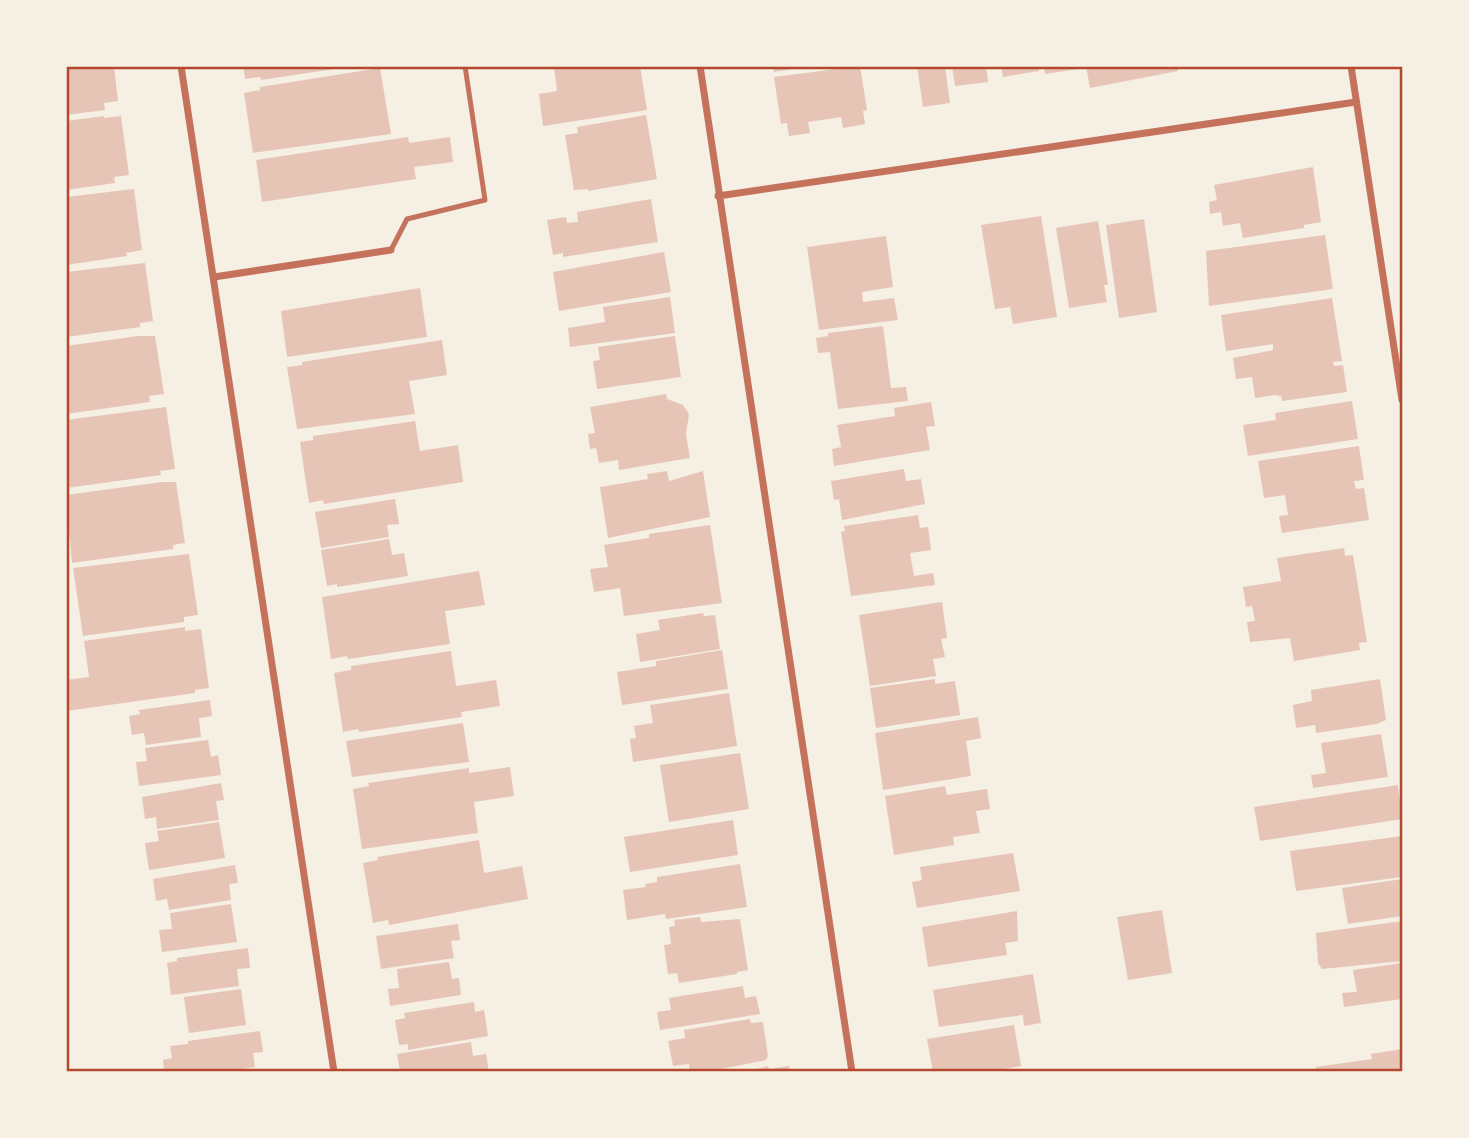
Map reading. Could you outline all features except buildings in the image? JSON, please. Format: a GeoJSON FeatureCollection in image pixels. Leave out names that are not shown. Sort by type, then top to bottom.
{"type":"FeatureCollection","features":[{"type":"Feature","properties":{"kind":"street"},"geometry":{"type":"LineString","coordinates":[[181,66],[334,1072]]}},
{"type":"Feature","properties":{"kind":"street"},"geometry":{"type":"LineString","coordinates":[[700,66],[852,1072]]}},
{"type":"Feature","properties":{"kind":"street"},"geometry":{"type":"LineString","coordinates":[[1351,66],[1402,400]]}},
{"type":"Feature","properties":{"kind":"street"},"geometry":{"type":"LineString","coordinates":[[718,196],[1356,102]]}},
{"type":"Feature","properties":{"kind":"street"},"geometry":{"type":"LineString","coordinates":[[214,277],[391,250]]}},
{"type":"Feature","properties":{"kind":"lane"},"geometry":{"type":"LineString","coordinates":[[391,250],[407,219],[485,200],[466,66]]}}]}
